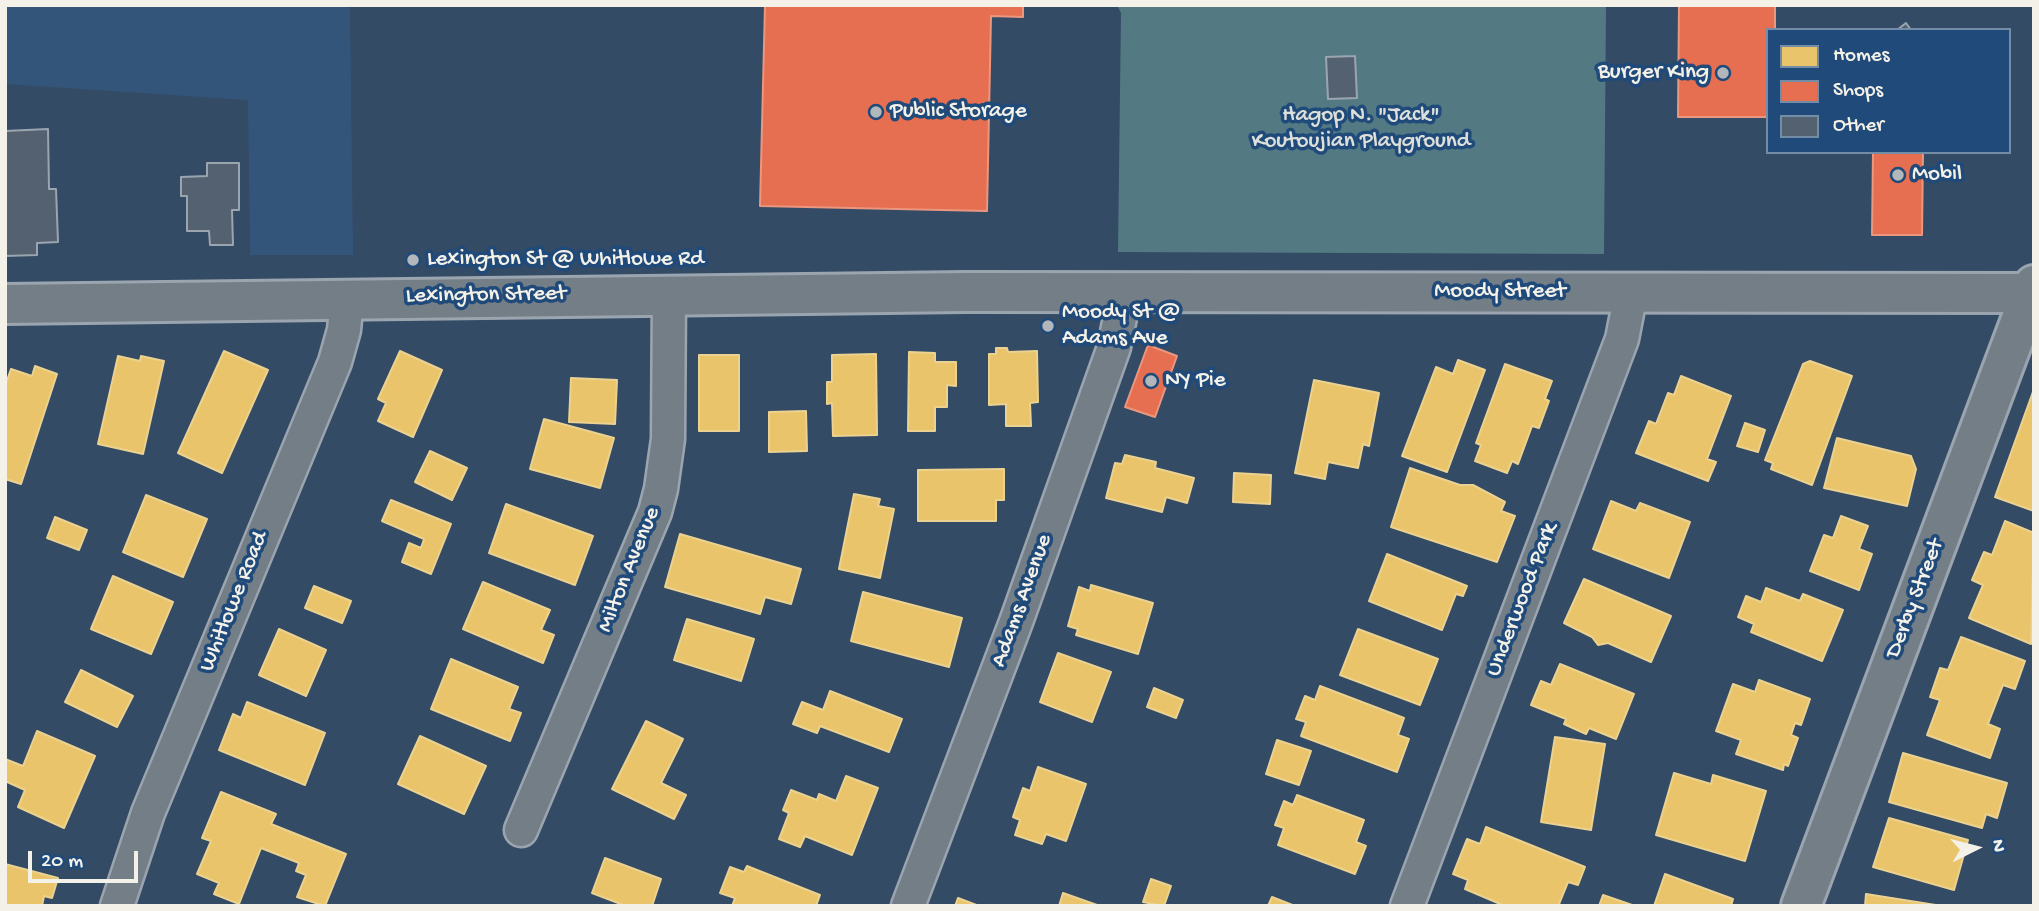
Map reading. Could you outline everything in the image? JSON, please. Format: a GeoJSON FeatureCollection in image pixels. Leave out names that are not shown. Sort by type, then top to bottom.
{"type":"FeatureCollection","features":[{"type":"Feature","properties":{"kind":"main road","name":"Moody Street"},"geometry":{"type":"LineString","coordinates":[[966,292],[1631,293],[2033,290]]}},
{"type":"Feature","properties":{"kind":"main road","name":"Derby Street"},"geometry":{"type":"LineString","coordinates":[[1801,906],[2033,290]]}},
{"type":"Feature","properties":{"kind":"main road","name":"Lexington Street"},"geometry":{"type":"LineString","coordinates":[[5,304],[966,292]]}},
{"type":"Feature","properties":{"kind":"street","name":"Adams Avenue"},"geometry":{"type":"LineString","coordinates":[[908,906],[1016,622],[1109,360],[1125,293]]}},
{"type":"Feature","properties":{"kind":"street","name":"Underwood Park"},"geometry":{"type":"LineString","coordinates":[[1407,906],[1622,339],[1631,293]]}},
{"type":"Feature","properties":{"kind":"street","name":"Milton Avenue"},"geometry":{"type":"LineString","coordinates":[[522,830],[655,512],[662,489],[668,439],[669,294]]}},
{"type":"Feature","properties":{"kind":"street","name":"Whitlowe Road"},"geometry":{"type":"LineString","coordinates":[[117,906],[148,813],[335,362],[344,330],[346,298]]}},
{"type":"Feature","properties":{"kind":"shaded area"},"geometry":{"type":"Polygon","coordinates":[[[5,5],[350,5],[353,255],[250,255],[248,100],[5,84],[5,5]]]}},
{"type":"Feature","properties":{"kind":"green space","name":"Hagop N. \"Jack\" Koutoujian Playground"},"geometry":{"type":"Polygon","coordinates":[[[1117,5],[1606,5],[1604,254],[1118,252],[1121,13],[1117,5]]]}},
{"type":"Feature","properties":{"kind":"building: Homes"},"geometry":{"type":"Polygon","coordinates":[[[996,348],[1007,348],[1008,352],[1037,351],[1038,402],[1030,403],[1031,426],[1006,426],[1006,404],[989,405],[989,354],[996,354],[996,348]]]}},
{"type":"Feature","properties":{"kind":"building: Homes"},"geometry":{"type":"Polygon","coordinates":[[[224,351],[268,370],[222,473],[178,453],[224,351]]]}},
{"type":"Feature","properties":{"kind":"building: Homes"},"geometry":{"type":"Polygon","coordinates":[[[400,351],[442,370],[413,437],[378,421],[386,403],[378,399],[400,351]]]}},
{"type":"Feature","properties":{"kind":"building: Homes"},"geometry":{"type":"Polygon","coordinates":[[[909,352],[935,353],[935,362],[956,362],[956,386],[947,385],[947,407],[935,407],[935,431],[908,431],[909,352]]]}},
{"type":"Feature","properties":{"kind":"building: Homes"},"geometry":{"type":"Polygon","coordinates":[[[876,354],[877,435],[833,436],[832,403],[827,404],[827,382],[832,382],[832,355],[876,354]]]}},
{"type":"Feature","properties":{"kind":"building: Homes"},"geometry":{"type":"Polygon","coordinates":[[[699,355],[739,355],[739,431],[699,431],[699,355]]]}},
{"type":"Feature","properties":{"kind":"building: Homes"},"geometry":{"type":"Polygon","coordinates":[[[118,356],[140,361],[141,356],[164,361],[143,454],[98,444],[118,356]]]}},
{"type":"Feature","properties":{"kind":"building: Homes"},"geometry":{"type":"Polygon","coordinates":[[[1458,360],[1485,370],[1447,472],[1402,456],[1436,367],[1453,374],[1458,360]]]}},
{"type":"Feature","properties":{"kind":"building: Homes"},"geometry":{"type":"Polygon","coordinates":[[[1810,361],[1852,376],[1812,485],[1771,469],[1773,463],[1765,460],[1803,364],[1810,361]]]}},
{"type":"Feature","properties":{"kind":"building: Homes"},"geometry":{"type":"Polygon","coordinates":[[[1505,364],[1552,381],[1545,399],[1549,401],[1539,428],[1532,426],[1518,464],[1512,461],[1507,473],[1475,461],[1481,445],[1476,443],[1505,364]]]}},
{"type":"Feature","properties":{"kind":"building: Homes"},"geometry":{"type":"Polygon","coordinates":[[[35,366],[57,374],[21,484],[5,479],[5,386],[11,369],[32,376],[35,366]]]}},
{"type":"Feature","properties":{"kind":"building: Homes"},"geometry":{"type":"Polygon","coordinates":[[[1681,376],[1731,396],[1707,459],[1716,462],[1708,481],[1636,453],[1649,421],[1656,424],[1668,393],[1674,395],[1681,376]]]}},
{"type":"Feature","properties":{"kind":"building: Homes"},"geometry":{"type":"Polygon","coordinates":[[[571,378],[617,380],[615,424],[569,422],[571,378]]]}},
{"type":"Feature","properties":{"kind":"building: Homes"},"geometry":{"type":"Polygon","coordinates":[[[1314,380],[1379,393],[1369,446],[1363,444],[1358,468],[1328,462],[1325,479],[1295,473],[1314,380]]]}},
{"type":"Feature","properties":{"kind":"building: Homes"},"geometry":{"type":"Polygon","coordinates":[[[2034,389],[2034,511],[1995,497],[2034,389]]]}},
{"type":"Feature","properties":{"kind":"building: Homes"},"geometry":{"type":"Polygon","coordinates":[[[806,411],[807,451],[769,452],[769,412],[806,411]]]}},
{"type":"Feature","properties":{"kind":"building: Homes"},"geometry":{"type":"Polygon","coordinates":[[[544,419],[614,438],[600,488],[530,469],[544,419]]]}},
{"type":"Feature","properties":{"kind":"building: Homes"},"geometry":{"type":"Polygon","coordinates":[[[1745,423],[1765,430],[1758,452],[1737,446],[1745,423]]]}},
{"type":"Feature","properties":{"kind":"building: Homes"},"geometry":{"type":"Polygon","coordinates":[[[1837,438],[1911,456],[1916,469],[1907,506],[1824,488],[1837,438]]]}},
{"type":"Feature","properties":{"kind":"building: Homes"},"geometry":{"type":"Polygon","coordinates":[[[430,451],[467,468],[452,500],[415,482],[430,451]]]}},
{"type":"Feature","properties":{"kind":"building: Homes"},"geometry":{"type":"Polygon","coordinates":[[[1125,455],[1156,462],[1155,468],[1194,478],[1187,503],[1166,497],[1162,512],[1106,498],[1115,463],[1122,464],[1125,455]]]}},
{"type":"Feature","properties":{"kind":"building: Homes"},"geometry":{"type":"Polygon","coordinates":[[[1410,468],[1460,485],[1473,485],[1505,502],[1501,511],[1515,516],[1497,562],[1391,527],[1410,468]]]}},
{"type":"Feature","properties":{"kind":"building: Homes"},"geometry":{"type":"Polygon","coordinates":[[[1004,469],[1004,500],[996,500],[996,521],[918,521],[918,470],[1004,469]]]}},
{"type":"Feature","properties":{"kind":"building: Homes"},"geometry":{"type":"Polygon","coordinates":[[[1234,473],[1271,475],[1270,504],[1233,502],[1234,473]]]}},
{"type":"Feature","properties":{"kind":"building: Homes"},"geometry":{"type":"Polygon","coordinates":[[[854,494],[880,499],[878,506],[894,509],[880,578],[839,569],[854,494]]]}},
{"type":"Feature","properties":{"kind":"building: Homes"},"geometry":{"type":"Polygon","coordinates":[[[146,495],[207,519],[183,577],[123,552],[146,495]]]}},
{"type":"Feature","properties":{"kind":"building: Homes"},"geometry":{"type":"Polygon","coordinates":[[[391,500],[451,524],[431,574],[402,562],[409,543],[421,548],[424,539],[382,521],[391,500]]]}},
{"type":"Feature","properties":{"kind":"building: Homes"},"geometry":{"type":"Polygon","coordinates":[[[1611,501],[1636,511],[1640,503],[1690,522],[1669,578],[1593,549],[1611,501]]]}},
{"type":"Feature","properties":{"kind":"building: Homes"},"geometry":{"type":"Polygon","coordinates":[[[506,504],[593,536],[575,585],[489,553],[506,504]]]}},
{"type":"Feature","properties":{"kind":"building: Homes"},"geometry":{"type":"Polygon","coordinates":[[[1841,516],[1868,526],[1859,549],[1872,554],[1859,590],[1810,571],[1824,535],[1833,538],[1841,516]]]}},
{"type":"Feature","properties":{"kind":"building: Homes"},"geometry":{"type":"Polygon","coordinates":[[[55,517],[87,530],[79,550],[47,538],[55,517]]]}},
{"type":"Feature","properties":{"kind":"building: Homes"},"geometry":{"type":"Polygon","coordinates":[[[2005,521],[2034,533],[2031,644],[1969,618],[1983,585],[1972,580],[1984,552],[1992,555],[2005,521]]]}},
{"type":"Feature","properties":{"kind":"building: Homes"},"geometry":{"type":"Polygon","coordinates":[[[680,534],[801,569],[791,604],[765,597],[760,614],[665,587],[680,534]]]}},
{"type":"Feature","properties":{"kind":"building: Homes"},"geometry":{"type":"Polygon","coordinates":[[[1387,554],[1467,586],[1463,596],[1456,594],[1442,630],[1369,601],[1387,554]]]}},
{"type":"Feature","properties":{"kind":"building: Homes"},"geometry":{"type":"Polygon","coordinates":[[[113,576],[173,602],[151,654],[91,629],[113,576]]]}},
{"type":"Feature","properties":{"kind":"building: Homes"},"geometry":{"type":"Polygon","coordinates":[[[1584,579],[1671,616],[1651,662],[1608,643],[1598,645],[1592,637],[1564,623],[1584,579]]]}},
{"type":"Feature","properties":{"kind":"building: Homes"},"geometry":{"type":"Polygon","coordinates":[[[483,582],[550,610],[541,630],[554,635],[543,663],[463,629],[483,582]]]}},
{"type":"Feature","properties":{"kind":"building: Homes"},"geometry":{"type":"Polygon","coordinates":[[[1091,585],[1153,603],[1138,654],[1076,635],[1078,629],[1068,626],[1079,587],[1090,591],[1091,585]]]}},
{"type":"Feature","properties":{"kind":"building: Homes"},"geometry":{"type":"Polygon","coordinates":[[[314,586],[351,601],[342,623],[305,608],[314,586]]]}},
{"type":"Feature","properties":{"kind":"building: Homes"},"geometry":{"type":"Polygon","coordinates":[[[1766,588],[1800,601],[1803,594],[1843,610],[1822,661],[1751,632],[1754,624],[1738,617],[1746,596],[1761,602],[1766,588]]]}},
{"type":"Feature","properties":{"kind":"building: Homes"},"geometry":{"type":"Polygon","coordinates":[[[863,592],[962,618],[949,667],[851,641],[863,592]]]}},
{"type":"Feature","properties":{"kind":"building: Homes"},"geometry":{"type":"Polygon","coordinates":[[[687,619],[754,639],[741,681],[674,660],[687,619]]]}},
{"type":"Feature","properties":{"kind":"building: Homes"},"geometry":{"type":"Polygon","coordinates":[[[279,629],[326,650],[306,696],[259,675],[279,629]]]}},
{"type":"Feature","properties":{"kind":"building: Homes"},"geometry":{"type":"Polygon","coordinates":[[[1358,629],[1438,659],[1420,705],[1340,675],[1358,629]]]}},
{"type":"Feature","properties":{"kind":"building: Homes"},"geometry":{"type":"Polygon","coordinates":[[[1961,637],[2025,661],[2015,689],[2003,685],[1988,724],[2000,729],[1990,758],[1927,735],[1940,700],[1930,697],[1940,668],[1948,670],[1961,637]]]}},
{"type":"Feature","properties":{"kind":"building: Homes"},"geometry":{"type":"Polygon","coordinates":[[[1058,653],[1111,672],[1092,722],[1040,702],[1058,653]]]}},
{"type":"Feature","properties":{"kind":"building: Homes"},"geometry":{"type":"Polygon","coordinates":[[[451,659],[518,687],[509,709],[521,713],[510,741],[431,709],[451,659]]]}},
{"type":"Feature","properties":{"kind":"building: Homes"},"geometry":{"type":"Polygon","coordinates":[[[1560,664],[1634,694],[1616,739],[1589,728],[1586,734],[1564,724],[1566,719],[1531,705],[1541,681],[1551,685],[1560,664]]]}},
{"type":"Feature","properties":{"kind":"building: Homes"},"geometry":{"type":"Polygon","coordinates":[[[81,670],[133,696],[117,727],[65,702],[81,670]]]}},
{"type":"Feature","properties":{"kind":"building: Homes"},"geometry":{"type":"Polygon","coordinates":[[[1759,680],[1810,699],[1801,725],[1795,723],[1791,735],[1798,738],[1788,766],[1784,764],[1783,770],[1736,754],[1741,740],[1716,731],[1733,684],[1755,692],[1759,680]]]}},
{"type":"Feature","properties":{"kind":"building: Homes"},"geometry":{"type":"Polygon","coordinates":[[[1320,686],[1404,718],[1398,735],[1409,739],[1397,772],[1301,736],[1306,722],[1296,719],[1305,696],[1315,700],[1320,686]]]}},
{"type":"Feature","properties":{"kind":"building: Homes"},"geometry":{"type":"Polygon","coordinates":[[[1154,688],[1183,700],[1176,718],[1147,707],[1154,688]]]}},
{"type":"Feature","properties":{"kind":"building: Homes"},"geometry":{"type":"Polygon","coordinates":[[[830,691],[902,719],[889,752],[820,726],[817,733],[793,724],[802,702],[823,710],[830,691]]]}},
{"type":"Feature","properties":{"kind":"building: Homes"},"geometry":{"type":"Polygon","coordinates":[[[247,702],[325,733],[305,785],[219,750],[233,714],[241,718],[247,702]]]}},
{"type":"Feature","properties":{"kind":"building: Homes"},"geometry":{"type":"Polygon","coordinates":[[[646,721],[683,739],[661,783],[686,795],[674,819],[612,789],[646,721]]]}},
{"type":"Feature","properties":{"kind":"building: Homes"},"geometry":{"type":"Polygon","coordinates":[[[37,731],[95,756],[64,828],[18,807],[25,790],[5,781],[5,759],[23,766],[37,731]]]}},
{"type":"Feature","properties":{"kind":"building: Homes"},"geometry":{"type":"Polygon","coordinates":[[[420,736],[486,766],[464,814],[398,784],[420,736]]]}},
{"type":"Feature","properties":{"kind":"building: Homes"},"geometry":{"type":"Polygon","coordinates":[[[1555,737],[1605,744],[1591,830],[1541,822],[1555,737]]]}},
{"type":"Feature","properties":{"kind":"building: Homes"},"geometry":{"type":"Polygon","coordinates":[[[1277,740],[1311,751],[1299,785],[1266,774],[1277,740]]]}},
{"type":"Feature","properties":{"kind":"building: Homes"},"geometry":{"type":"Polygon","coordinates":[[[1903,753],[2007,783],[1997,818],[1986,814],[1982,828],[1889,802],[1903,753]]]}},
{"type":"Feature","properties":{"kind":"building: Homes"},"geometry":{"type":"Polygon","coordinates":[[[1038,767],[1086,784],[1066,841],[1046,834],[1042,844],[1015,835],[1020,820],[1013,817],[1023,788],[1030,791],[1038,767]]]}},
{"type":"Feature","properties":{"kind":"building: Homes"},"geometry":{"type":"Polygon","coordinates":[[[1674,773],[1711,784],[1713,775],[1766,791],[1745,861],[1656,835],[1674,773]]]}},
{"type":"Feature","properties":{"kind":"building: Homes"},"geometry":{"type":"Polygon","coordinates":[[[846,776],[878,788],[852,855],[805,836],[800,847],[779,839],[789,813],[783,810],[791,790],[817,800],[819,794],[836,801],[846,776]]]}},
{"type":"Feature","properties":{"kind":"building: Homes"},"geometry":{"type":"Polygon","coordinates":[[[221,792],[276,814],[271,824],[346,854],[325,906],[297,897],[306,875],[296,871],[299,863],[261,848],[239,904],[214,894],[219,883],[197,874],[211,841],[202,838],[221,792]]]}},
{"type":"Feature","properties":{"kind":"building: Homes"},"geometry":{"type":"Polygon","coordinates":[[[1297,795],[1364,820],[1356,842],[1366,846],[1355,874],[1278,845],[1284,828],[1275,825],[1284,801],[1293,805],[1297,795]]]}},
{"type":"Feature","properties":{"kind":"building: Homes"},"geometry":{"type":"Polygon","coordinates":[[[1889,818],[1968,840],[1954,890],[1873,867],[1889,818]]]}},
{"type":"Feature","properties":{"kind":"building: Homes"},"geometry":{"type":"Polygon","coordinates":[[[1486,827],[1585,867],[1578,885],[1568,882],[1559,904],[1562,906],[1505,906],[1465,889],[1468,880],[1453,874],[1467,839],[1480,844],[1486,827]]]}},
{"type":"Feature","properties":{"kind":"building: Homes"},"geometry":{"type":"Polygon","coordinates":[[[605,858],[661,879],[652,906],[626,906],[592,893],[605,858]]]}},
{"type":"Feature","properties":{"kind":"building: Homes"},"geometry":{"type":"Polygon","coordinates":[[[5,864],[58,878],[52,898],[44,896],[42,906],[5,906],[5,864]]]}},
{"type":"Feature","properties":{"kind":"building: Homes"},"geometry":{"type":"Polygon","coordinates":[[[747,866],[820,895],[816,906],[732,906],[735,898],[720,893],[730,867],[744,872],[747,866]]]}},
{"type":"Feature","properties":{"kind":"building: Homes"},"geometry":{"type":"Polygon","coordinates":[[[1665,874],[1733,899],[1731,906],[1654,906],[1665,874]]]}},
{"type":"Feature","properties":{"kind":"building: Homes"},"geometry":{"type":"Polygon","coordinates":[[[1151,879],[1171,886],[1164,906],[1143,902],[1151,879]]]}},
{"type":"Feature","properties":{"kind":"building: Homes"},"geometry":{"type":"Polygon","coordinates":[[[1063,893],[1097,905],[1097,906],[1059,906],[1063,893]]]}},
{"type":"Feature","properties":{"kind":"building: Homes"},"geometry":{"type":"Polygon","coordinates":[[[1866,894],[1942,906],[1865,906],[1866,894]]]}},
{"type":"Feature","properties":{"kind":"building: Homes"},"geometry":{"type":"Polygon","coordinates":[[[1603,895],[1635,906],[1599,906],[1603,895]]]}},
{"type":"Feature","properties":{"kind":"building: Homes"},"geometry":{"type":"Polygon","coordinates":[[[1272,897],[1295,906],[1268,906],[1272,897]]]}},
{"type":"Feature","properties":{"kind":"building: Homes"},"geometry":{"type":"Polygon","coordinates":[[[958,898],[979,906],[955,906],[958,898]]]}},
{"type":"Feature","properties":{"kind":"building: Shops","name":"Public Storage"},"geometry":{"type":"Polygon","coordinates":[[[765,5],[1023,5],[1023,17],[991,16],[987,211],[760,206],[765,5]]]}},
{"type":"Feature","properties":{"kind":"building: Shops","name":"Burger King"},"geometry":{"type":"Polygon","coordinates":[[[1679,5],[1775,5],[1775,28],[1766,28],[1766,117],[1678,117],[1679,5]]]}},
{"type":"Feature","properties":{"kind":"building: Shops","name":"Mobil"},"geometry":{"type":"Polygon","coordinates":[[[1873,154],[1923,154],[1922,235],[1872,235],[1873,154]]]}},
{"type":"Feature","properties":{"kind":"building: Shops","name":"NY Pie"},"geometry":{"type":"Polygon","coordinates":[[[1148,345],[1177,356],[1155,417],[1125,407],[1148,345]]]}},
{"type":"Feature","properties":{"kind":"building: Other"},"geometry":{"type":"Polygon","coordinates":[[[1355,56],[1357,98],[1328,99],[1326,57],[1355,56]]]}},
{"type":"Feature","properties":{"kind":"building: Other"},"geometry":{"type":"Polygon","coordinates":[[[48,129],[49,189],[56,189],[58,242],[37,243],[37,255],[5,256],[5,131],[48,129]]]}},
{"type":"Feature","properties":{"kind":"building: Other"},"geometry":{"type":"Polygon","coordinates":[[[207,163],[239,163],[239,210],[232,210],[233,245],[210,245],[209,231],[187,231],[187,196],[181,196],[181,177],[207,176],[207,163]]]}},
{"type":"Feature","properties":{"kind":"place","name":"Burger King"},"geometry":{"type":"Point","coordinates":[1723,73]}},
{"type":"Feature","properties":{"kind":"place","name":"Public Storage"},"geometry":{"type":"Point","coordinates":[876,112]}},
{"type":"Feature","properties":{"kind":"place","name":"Mobil"},"geometry":{"type":"Point","coordinates":[1898,175]}},
{"type":"Feature","properties":{"kind":"place","name":"Lexington St @ Whitlowe Rd"},"geometry":{"type":"Point","coordinates":[413,260]}},
{"type":"Feature","properties":{"kind":"place","name":"Moody St @ Adams Ave"},"geometry":{"type":"Point","coordinates":[1048,326]}},
{"type":"Feature","properties":{"kind":"place","name":"NY Pie"},"geometry":{"type":"Point","coordinates":[1151,381]}}]}
